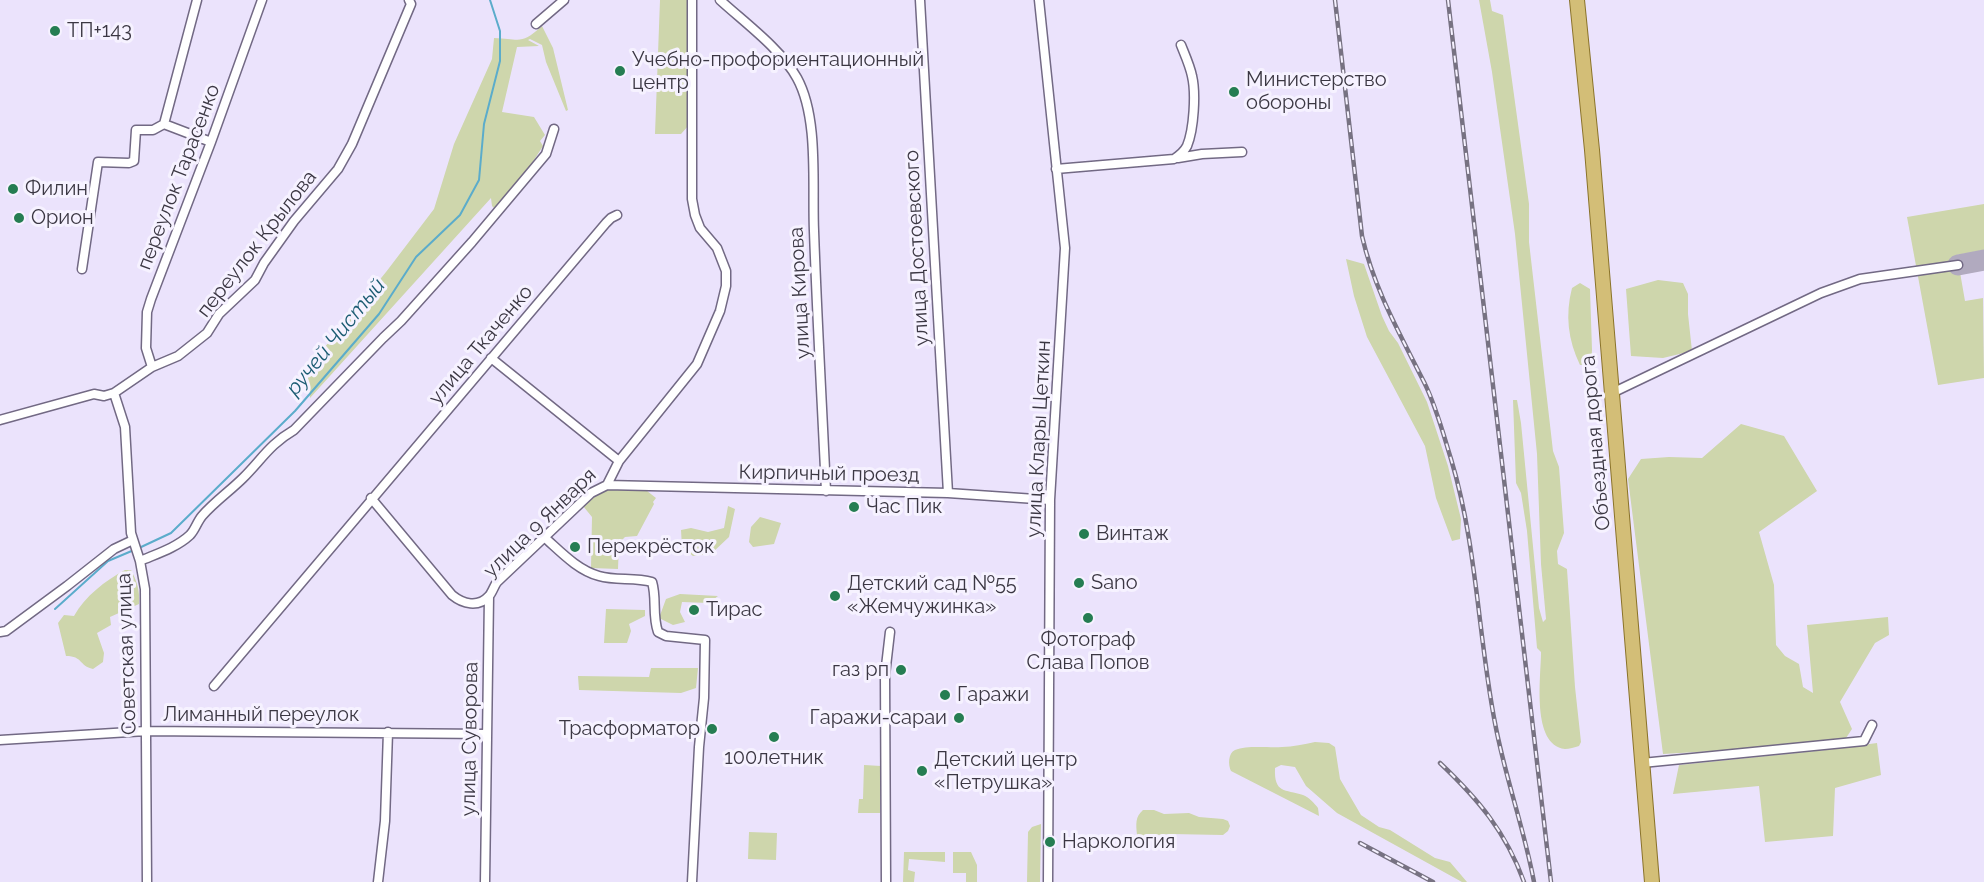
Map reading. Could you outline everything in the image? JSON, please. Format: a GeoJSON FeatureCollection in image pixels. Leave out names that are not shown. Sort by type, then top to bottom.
{"type":"FeatureCollection","features":[{"type":"Feature","properties":{"kind":"main road","name":"Объездная дорога"},"geometry":{"type":"LineString","coordinates":[[1577,0],[1652,882]]}},
{"type":"Feature","properties":{"kind":"street"},"geometry":{"type":"LineString","coordinates":[[81,269],[98,162],[129,163],[134,161],[136,130],[153,130],[164,124],[197,0]]}},
{"type":"Feature","properties":{"kind":"street","name":"переулок Тарасенко"},"geometry":{"type":"LineString","coordinates":[[152,367],[146,348],[147,312],[212,142],[262,0]]}},
{"type":"Feature","properties":{"kind":"street","name":"переулок Крылова"},"geometry":{"type":"LineString","coordinates":[[0,420],[94,393],[104,396],[114,393],[152,367],[178,356],[207,333],[219,314],[255,280],[264,263],[294,221],[338,169],[352,144],[411,4],[409,0]]}},
{"type":"Feature","properties":{"kind":"street"},"geometry":{"type":"LineString","coordinates":[[536,24],[564,0]]}},
{"type":"Feature","properties":{"kind":"street","name":"улица 9 Января"},"geometry":{"type":"LineString","coordinates":[[371,498],[452,595],[459,601],[477,603],[489,596],[497,582],[591,493],[608,485],[619,461],[697,364],[720,311],[726,286],[726,271],[714,243],[700,228],[692,199],[692,0]]}},
{"type":"Feature","properties":{"kind":"street","name":"улица Кирова"},"geometry":{"type":"LineString","coordinates":[[720,0],[780,56],[796,76],[809,112],[826,491]]}},
{"type":"Feature","properties":{"kind":"street","name":"улица Достоевского"},"geometry":{"type":"LineString","coordinates":[[920,0],[948,493]]}},
{"type":"Feature","properties":{"kind":"street","name":"улица Клары Цеткин"},"geometry":{"type":"LineString","coordinates":[[1039,0],[1065,248],[1050,500],[1048,882]]}},
{"type":"Feature","properties":{"kind":"street"},"geometry":{"type":"LineString","coordinates":[[1174,159],[1182,154],[1187,146],[1194,102],[1192,77],[1181,45]]}},
{"type":"Feature","properties":{"kind":"street"},"geometry":{"type":"LineString","coordinates":[[164,124],[212,142]]}},
{"type":"Feature","properties":{"kind":"street"},"geometry":{"type":"LineString","coordinates":[[139,559],[168,549],[192,533],[204,514],[248,473],[264,453],[294,430],[401,321],[472,242],[546,154],[554,129]]}},
{"type":"Feature","properties":{"kind":"street"},"geometry":{"type":"LineString","coordinates":[[1056,170],[1174,159],[1202,154],[1242,152]]}},
{"type":"Feature","properties":{"kind":"street","name":"улица Ткаченко"},"geometry":{"type":"LineString","coordinates":[[214,686],[610,218],[617,215]]}},
{"type":"Feature","properties":{"kind":"street"},"geometry":{"type":"LineString","coordinates":[[1612,393],[1821,293],[1860,279],[1958,265]]}},
{"type":"Feature","properties":{"kind":"street","name":"улица 9 Января"},"geometry":{"type":"LineString","coordinates":[[491,358],[619,461]]}},
{"type":"Feature","properties":{"kind":"street","name":"Советская улица"},"geometry":{"type":"LineString","coordinates":[[114,393],[124,427],[131,533],[145,589],[147,882]]}},
{"type":"Feature","properties":{"kind":"street","name":"Кирпичный проезд"},"geometry":{"type":"LineString","coordinates":[[608,485],[948,493],[1050,500]]}},
{"type":"Feature","properties":{"kind":"street"},"geometry":{"type":"LineString","coordinates":[[544,537],[587,572],[601,577],[640,579],[652,582],[658,632],[666,636],[705,640],[704,698],[692,882]]}},
{"type":"Feature","properties":{"kind":"street"},"geometry":{"type":"LineString","coordinates":[[0,632],[6,631],[114,549],[133,543]]}},
{"type":"Feature","properties":{"kind":"street","name":"улица Суворова"},"geometry":{"type":"LineString","coordinates":[[485,882],[489,596]]}},
{"type":"Feature","properties":{"kind":"street"},"geometry":{"type":"LineString","coordinates":[[886,882],[885,675],[890,632]]}},
{"type":"Feature","properties":{"kind":"street"},"geometry":{"type":"LineString","coordinates":[[1642,763],[1864,741],[1872,725]]}},
{"type":"Feature","properties":{"kind":"street","name":"Лиманный переулок"},"geometry":{"type":"LineString","coordinates":[[0,740],[146,731],[487,734]]}},
{"type":"Feature","properties":{"kind":"street"},"geometry":{"type":"LineString","coordinates":[[378,882],[385,821],[388,732]]}},
{"type":"Feature","properties":{"kind":"green space"},"geometry":{"type":"Polygon","coordinates":[[[660,0],[689,0],[689,125],[681,134],[655,134],[660,0]]]}},
{"type":"Feature","properties":{"kind":"green space"},"geometry":{"type":"Polygon","coordinates":[[[1479,0],[1490,0],[1492,11],[1503,15],[1529,204],[1529,242],[1553,451],[1559,467],[1564,533],[1557,551],[1558,564],[1567,569],[1581,742],[1579,746],[1567,749],[1554,745],[1547,736],[1540,708],[1541,652],[1537,648],[1527,531],[1521,493],[1516,483],[1513,400],[1517,400],[1521,423],[1539,608],[1543,622],[1546,619],[1541,564],[1537,454],[1515,234],[1492,72],[1479,0]]]}},
{"type":"Feature","properties":{"kind":"green space"},"geometry":{"type":"Polygon","coordinates":[[[542,26],[553,48],[568,110],[566,111],[546,62],[542,45],[530,39],[528,40],[539,46],[517,47],[502,112],[534,117],[545,135],[540,141],[543,146],[525,174],[500,202],[496,210],[492,206],[491,198],[310,398],[307,369],[434,209],[454,144],[492,59],[494,38],[520,40],[542,26]]]}},
{"type":"Feature","properties":{"kind":"green space"},"geometry":{"type":"Polygon","coordinates":[[[1984,204],[1984,250],[1957,255],[1965,301],[1983,298],[1984,378],[1938,385],[1907,217],[1984,204]]]}},
{"type":"Feature","properties":{"kind":"green space"},"geometry":{"type":"Polygon","coordinates":[[[1346,259],[1364,264],[1382,316],[1427,402],[1448,466],[1461,519],[1460,539],[1452,541],[1436,498],[1425,446],[1367,337],[1354,296],[1346,259]]]}},
{"type":"Feature","properties":{"kind":"green space"},"geometry":{"type":"Polygon","coordinates":[[[1658,280],[1683,283],[1688,294],[1692,351],[1663,358],[1631,356],[1626,289],[1658,280]]]}},
{"type":"Feature","properties":{"kind":"green space"},"geometry":{"type":"Polygon","coordinates":[[[1580,283],[1590,289],[1592,350],[1591,364],[1580,365],[1570,337],[1568,318],[1572,288],[1580,283]]]}},
{"type":"Feature","properties":{"kind":"green space"},"geometry":{"type":"Polygon","coordinates":[[[1741,424],[1784,436],[1817,491],[1759,532],[1774,585],[1776,645],[1785,656],[1799,664],[1803,687],[1813,693],[1807,625],[1888,617],[1889,635],[1875,643],[1840,702],[1852,729],[1846,738],[1764,748],[1663,754],[1628,479],[1641,459],[1702,458],[1741,424]]]}},
{"type":"Feature","properties":{"kind":"green space"},"geometry":{"type":"Polygon","coordinates":[[[642,487],[656,498],[637,536],[625,537],[619,543],[618,569],[591,568],[592,517],[583,506],[610,489],[642,487]]]}},
{"type":"Feature","properties":{"kind":"green space"},"geometry":{"type":"Polygon","coordinates":[[[728,506],[735,509],[729,537],[711,554],[693,556],[682,547],[681,530],[691,528],[708,532],[724,528],[728,506]]]}},
{"type":"Feature","properties":{"kind":"green space"},"geometry":{"type":"Polygon","coordinates":[[[760,517],[781,523],[774,544],[753,547],[749,542],[751,527],[760,517]]]}},
{"type":"Feature","properties":{"kind":"green space"},"geometry":{"type":"Polygon","coordinates":[[[125,570],[131,570],[135,578],[139,604],[110,617],[111,625],[97,633],[104,653],[103,662],[93,669],[89,668],[78,659],[66,656],[58,623],[64,615],[74,616],[96,590],[125,570]]]}},
{"type":"Feature","properties":{"kind":"green space"},"geometry":{"type":"Polygon","coordinates":[[[680,594],[718,596],[709,603],[682,602],[680,612],[685,622],[673,625],[659,618],[666,599],[680,594]]]}},
{"type":"Feature","properties":{"kind":"green space"},"geometry":{"type":"Polygon","coordinates":[[[606,609],[645,610],[645,616],[629,624],[631,631],[627,643],[604,643],[606,609]]]}},
{"type":"Feature","properties":{"kind":"green space"},"geometry":{"type":"Polygon","coordinates":[[[651,668],[698,668],[696,688],[681,693],[579,690],[578,676],[649,677],[651,668]]]}},
{"type":"Feature","properties":{"kind":"green space"},"geometry":{"type":"Polygon","coordinates":[[[1315,742],[1329,743],[1335,747],[1340,779],[1361,815],[1435,858],[1450,862],[1467,882],[1462,882],[1337,813],[1306,786],[1295,767],[1281,765],[1275,768],[1276,782],[1282,789],[1309,799],[1318,808],[1319,816],[1231,771],[1230,768],[1230,756],[1240,748],[1290,746],[1315,742]]]}},
{"type":"Feature","properties":{"kind":"green space"},"geometry":{"type":"Polygon","coordinates":[[[1877,743],[1881,775],[1835,788],[1833,836],[1765,842],[1759,786],[1673,794],[1679,765],[1877,743]]]}},
{"type":"Feature","properties":{"kind":"green space"},"geometry":{"type":"Polygon","coordinates":[[[864,765],[881,766],[880,813],[858,813],[859,799],[863,799],[864,765]]]}},
{"type":"Feature","properties":{"kind":"green space"},"geometry":{"type":"Polygon","coordinates":[[[1143,810],[1154,810],[1164,814],[1189,813],[1199,817],[1223,819],[1228,821],[1230,826],[1223,835],[1137,835],[1137,818],[1143,810]]]}},
{"type":"Feature","properties":{"kind":"green space"},"geometry":{"type":"Polygon","coordinates":[[[1041,824],[1040,882],[1027,882],[1028,832],[1032,827],[1041,824]]]}},
{"type":"Feature","properties":{"kind":"green space"},"geometry":{"type":"Polygon","coordinates":[[[749,832],[777,833],[776,860],[748,859],[749,832]]]}},
{"type":"Feature","properties":{"kind":"green space"},"geometry":{"type":"Polygon","coordinates":[[[904,852],[945,852],[945,862],[909,859],[908,870],[915,872],[914,882],[903,882],[904,852]]]}},
{"type":"Feature","properties":{"kind":"green space"},"geometry":{"type":"Polygon","coordinates":[[[953,852],[971,852],[977,865],[977,882],[966,882],[966,873],[953,873],[953,852]]]}},
{"type":"Feature","properties":{"kind":"waterway","name":"ручей Чистый"},"geometry":{"type":"LineString","coordinates":[[139,548],[171,533],[295,411],[379,314],[416,257],[460,215],[479,180],[484,124],[500,61],[500,31],[490,0]]}},
{"type":"Feature","properties":{"kind":"waterway","name":"ручей Чистый"},"geometry":{"type":"LineString","coordinates":[[55,609],[108,561],[134,550]]}},
{"type":"Feature","properties":{"kind":"taxiway"},"geometry":{"type":"LineString","coordinates":[[1958,265],[1984,260]]}},
{"type":"Feature","properties":{"kind":"railway"},"geometry":{"type":"LineString","coordinates":[[1335,0],[1362,236],[1381,293],[1432,400],[1460,491],[1472,557],[1495,723],[1534,882]]}},
{"type":"Feature","properties":{"kind":"railway"},"geometry":{"type":"LineString","coordinates":[[1448,0],[1551,882]]}},
{"type":"Feature","properties":{"kind":"railway"},"geometry":{"type":"LineString","coordinates":[[1440,763],[1490,817],[1509,847],[1524,882]]}},
{"type":"Feature","properties":{"kind":"railway"},"geometry":{"type":"LineString","coordinates":[[1360,843],[1433,882]]}},
{"type":"Feature","properties":{"kind":"place","name":"ТП+143"},"geometry":{"type":"Point","coordinates":[55,31]}},
{"type":"Feature","properties":{"kind":"place","name":"Учебно-профориентационный центр"},"geometry":{"type":"Point","coordinates":[620,71]}},
{"type":"Feature","properties":{"kind":"place","name":"Министерство обороны"},"geometry":{"type":"Point","coordinates":[1234,92]}},
{"type":"Feature","properties":{"kind":"place","name":"Филин"},"geometry":{"type":"Point","coordinates":[13,189]}},
{"type":"Feature","properties":{"kind":"place","name":"Орион"},"geometry":{"type":"Point","coordinates":[19,218]}},
{"type":"Feature","properties":{"kind":"place","name":"Час Пик"},"geometry":{"type":"Point","coordinates":[854,507]}},
{"type":"Feature","properties":{"kind":"place","name":"Винтаж"},"geometry":{"type":"Point","coordinates":[1084,534]}},
{"type":"Feature","properties":{"kind":"place","name":"Перекрёсток"},"geometry":{"type":"Point","coordinates":[575,547]}},
{"type":"Feature","properties":{"kind":"place","name":"Sano"},"geometry":{"type":"Point","coordinates":[1079,583]}},
{"type":"Feature","properties":{"kind":"place","name":"Детский сад №55 «Жемчужинка»"},"geometry":{"type":"Point","coordinates":[835,596]}},
{"type":"Feature","properties":{"kind":"place","name":"Тирас"},"geometry":{"type":"Point","coordinates":[694,610]}},
{"type":"Feature","properties":{"kind":"place","name":"Фотограф Слава Попов"},"geometry":{"type":"Point","coordinates":[1088,618]}},
{"type":"Feature","properties":{"kind":"place","name":"газ рп"},"geometry":{"type":"Point","coordinates":[901,670]}},
{"type":"Feature","properties":{"kind":"place","name":"Гаражи"},"geometry":{"type":"Point","coordinates":[945,695]}},
{"type":"Feature","properties":{"kind":"place","name":"Гаражи-сараи"},"geometry":{"type":"Point","coordinates":[959,718]}},
{"type":"Feature","properties":{"kind":"place","name":"Трасформатор"},"geometry":{"type":"Point","coordinates":[712,729]}},
{"type":"Feature","properties":{"kind":"place","name":"100летник"},"geometry":{"type":"Point","coordinates":[774,737]}},
{"type":"Feature","properties":{"kind":"place","name":"Детский центр «Петрушка»"},"geometry":{"type":"Point","coordinates":[922,771]}},
{"type":"Feature","properties":{"kind":"place","name":"Наркология"},"geometry":{"type":"Point","coordinates":[1050,842]}}]}
